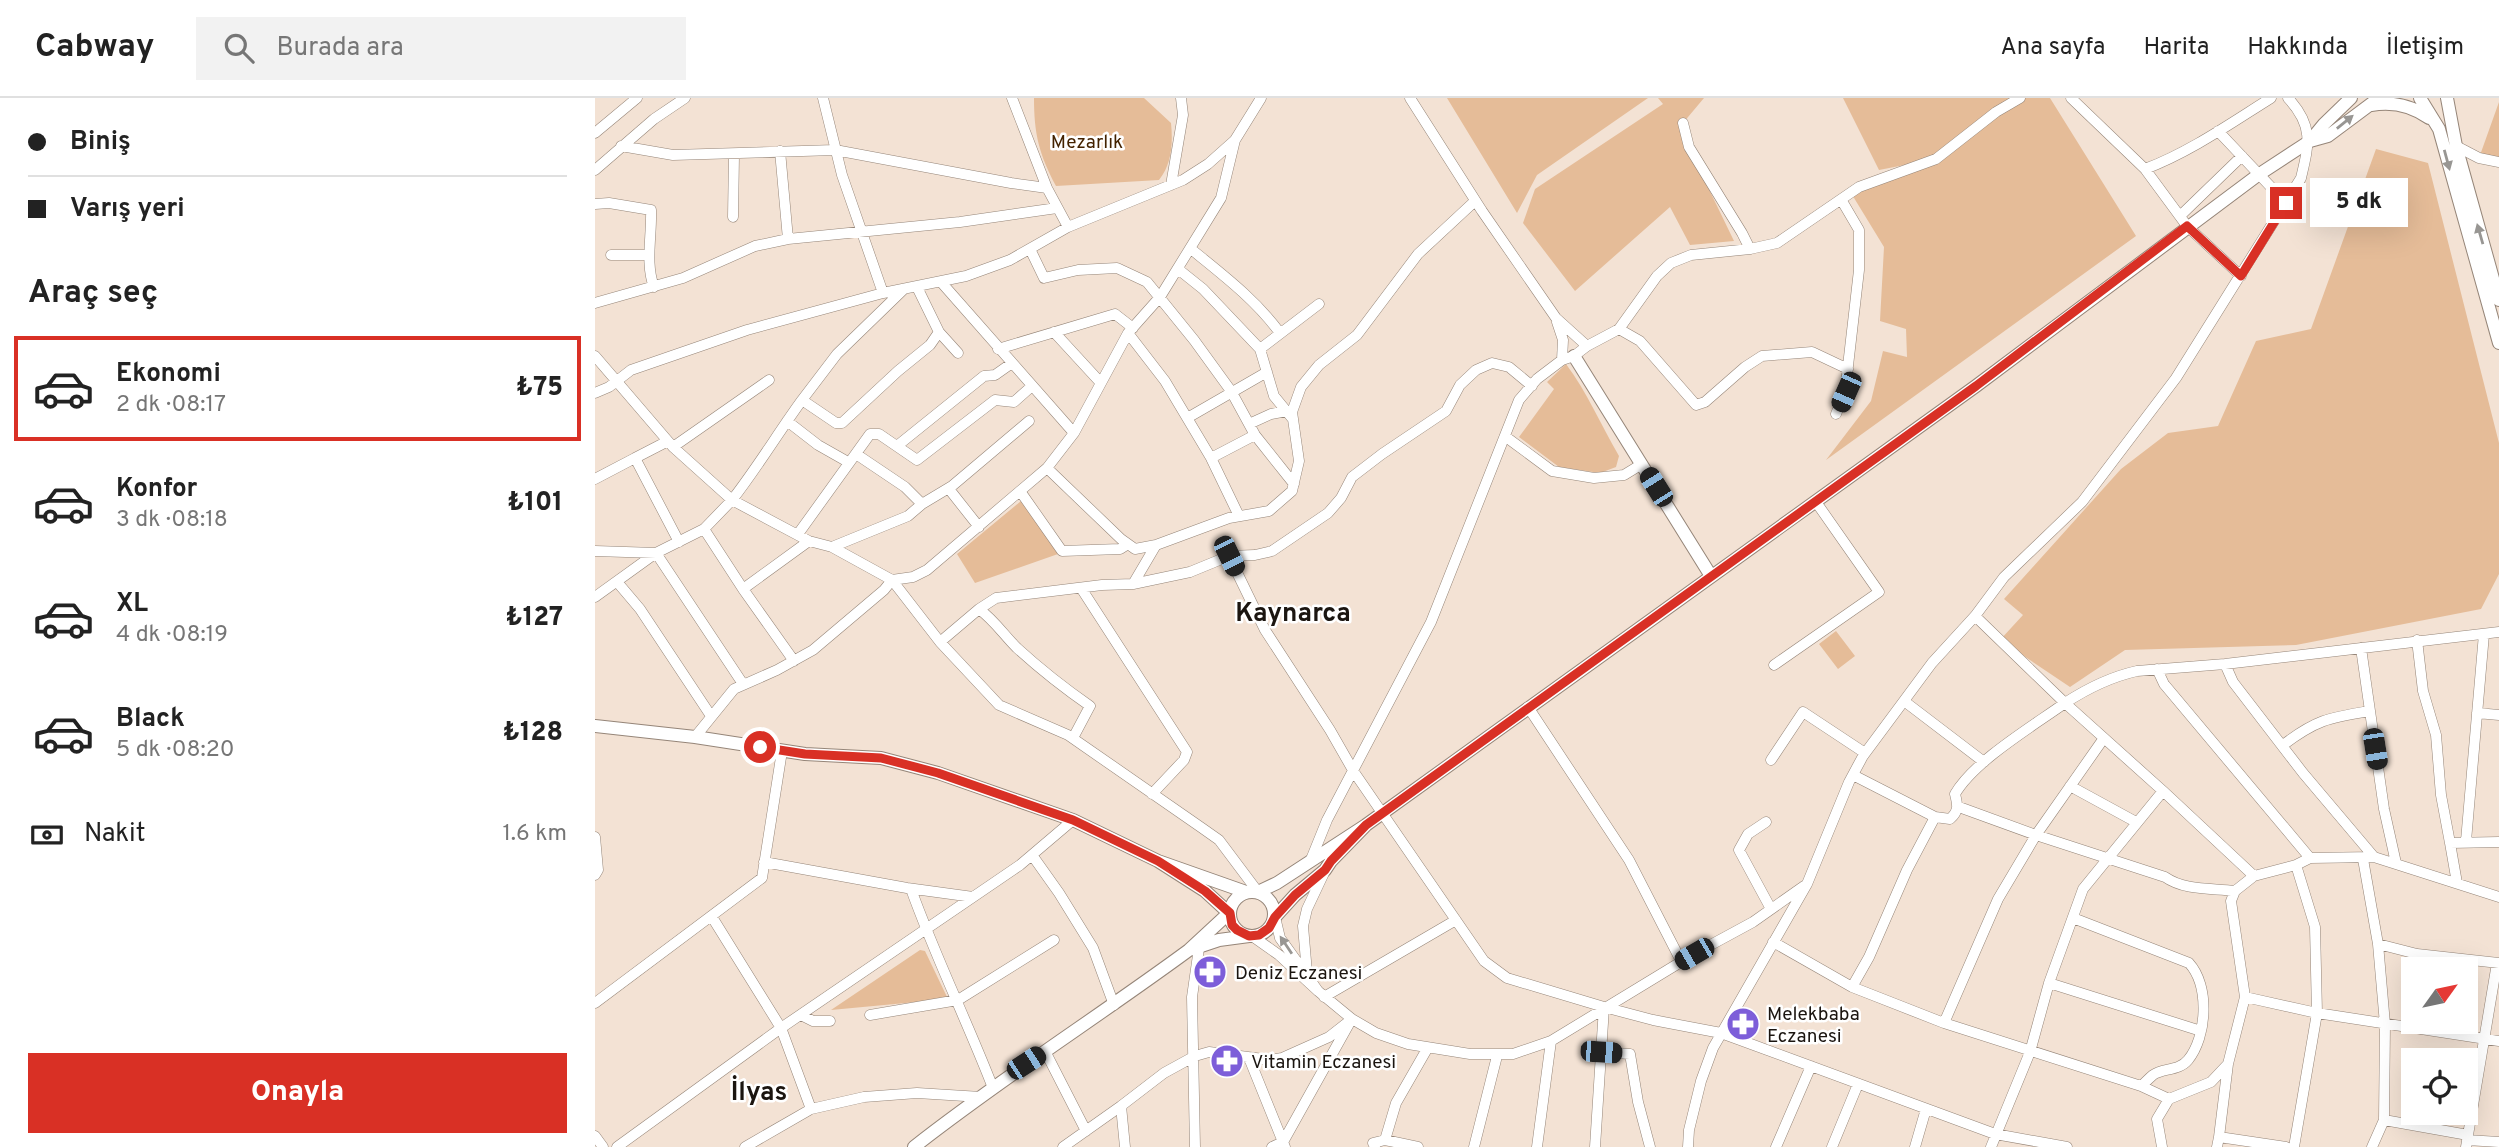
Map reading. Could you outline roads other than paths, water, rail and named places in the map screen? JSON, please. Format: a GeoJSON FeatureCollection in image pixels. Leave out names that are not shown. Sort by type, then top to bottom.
{"type":"FeatureCollection","features":[{"type":"Feature","properties":{"kind":"main road"},"geometry":{"type":"LineString","coordinates":[[2310,141],[2351,98]]}},
{"type":"Feature","properties":{"kind":"main road"},"geometry":{"type":"LineString","coordinates":[[914,1147],[993,1087],[1194,949],[1230,913],[1235,899],[1277,883],[1366,825],[1976,386],[2184,220],[2310,141],[2327,136],[2379,98]]}},
{"type":"Feature","properties":{"kind":"main road"},"geometry":{"type":"LineString","coordinates":[[2420,98],[2439,129],[2499,343]]}},
{"type":"Feature","properties":{"kind":"main road"},"geometry":{"type":"LineString","coordinates":[[2447,98],[2456,146],[2499,300]]}},
{"type":"Feature","properties":{"kind":"main road"},"geometry":{"type":"LineString","coordinates":[[2367,106],[2383,103],[2409,105],[2434,121]]}},
{"type":"Feature","properties":{"kind":"main road"},"geometry":{"type":"LineString","coordinates":[[1568,358],[1642,464],[1711,576]]}},
{"type":"Feature","properties":{"kind":"main road"},"geometry":{"type":"LineString","coordinates":[[595,726],[695,737],[805,754],[881,758],[949,777],[1073,820],[1158,861],[1205,891],[1230,913],[1232,925],[1237,930],[1251,936]]}},
{"type":"Feature","properties":{"kind":"main road"},"geometry":{"type":"LineString","coordinates":[[1194,949],[1220,940],[1265,932],[1295,895],[1325,870],[1366,825]]}},
{"type":"Feature","properties":{"kind":"main road"},"geometry":{"type":"LineString","coordinates":[[1158,861],[1268,898],[1275,917]]}},
{"type":"Feature","properties":{"kind":"street"},"geometry":{"type":"LineString","coordinates":[[595,134],[637,98]]}},
{"type":"Feature","properties":{"kind":"street"},"geometry":{"type":"LineString","coordinates":[[595,170],[621,146],[685,98]]}},
{"type":"Feature","properties":{"kind":"street"},"geometry":{"type":"LineString","coordinates":[[823,98],[835,150],[883,293]]}},
{"type":"Feature","properties":{"kind":"street"},"geometry":{"type":"LineString","coordinates":[[1012,98],[1047,188],[1068,227]]}},
{"type":"Feature","properties":{"kind":"street"},"geometry":{"type":"LineString","coordinates":[[1171,185],[1183,115],[1181,98]]}},
{"type":"Feature","properties":{"kind":"street"},"geometry":{"type":"LineString","coordinates":[[595,393],[610,387],[631,370],[747,330],[883,293],[966,276],[1010,260],[1068,227],[1171,185],[1208,164],[1235,140],[1261,98]]}},
{"type":"Feature","properties":{"kind":"street"},"geometry":{"type":"LineString","coordinates":[[1410,98],[1475,201],[1556,318],[1587,346]]}},
{"type":"Feature","properties":{"kind":"street"},"geometry":{"type":"LineString","coordinates":[[1309,862],[1327,820],[1431,622],[1519,400],[1532,386],[1568,358],[1619,329],[1657,276],[1671,263],[1691,255],[1750,249],[1777,243],[1859,187],[1936,159],[1996,112],[2019,98]]}},
{"type":"Feature","properties":{"kind":"street"},"geometry":{"type":"LineString","coordinates":[[2071,98],[2145,169],[2184,220],[2241,276]]}},
{"type":"Feature","properties":{"kind":"street"},"geometry":{"type":"LineString","coordinates":[[2145,169],[2218,131],[2271,98]]}},
{"type":"Feature","properties":{"kind":"street"},"geometry":{"type":"LineString","coordinates":[[1691,1145],[1701,1081],[1713,1048],[1807,884],[1865,753],[1932,663],[1975,616],[2004,577],[2061,523],[2096,484],[2176,378],[2301,178],[2310,141],[2300,111],[2288,98]]}},
{"type":"Feature","properties":{"kind":"street"},"geometry":{"type":"LineString","coordinates":[[1683,123],[1689,148],[1750,249]]}},
{"type":"Feature","properties":{"kind":"street"},"geometry":{"type":"LineString","coordinates":[[2218,131],[2286,203]]}},
{"type":"Feature","properties":{"kind":"street"},"geometry":{"type":"LineString","coordinates":[[695,737],[726,696],[743,684],[794,661],[827,640],[892,580],[913,577],[927,570],[1047,468],[1074,433],[1130,330],[1160,297],[1221,198],[1235,140]]}},
{"type":"Feature","properties":{"kind":"street"},"geometry":{"type":"LineString","coordinates":[[621,146],[673,156],[835,150],[1047,188]]}},
{"type":"Feature","properties":{"kind":"street"},"geometry":{"type":"LineString","coordinates":[[2456,146],[2479,159],[2499,162]]}},
{"type":"Feature","properties":{"kind":"street"},"geometry":{"type":"LineString","coordinates":[[780,152],[788,239]]}},
{"type":"Feature","properties":{"kind":"street"},"geometry":{"type":"LineString","coordinates":[[733,218],[734,155]]}},
{"type":"Feature","properties":{"kind":"street"},"geometry":{"type":"LineString","coordinates":[[2184,220],[2242,156]]}},
{"type":"Feature","properties":{"kind":"street"},"geometry":{"type":"LineString","coordinates":[[1290,415],[1301,387],[1319,365],[1357,335],[1418,254],[1475,201]]}},
{"type":"Feature","properties":{"kind":"street"},"geometry":{"type":"LineString","coordinates":[[1836,414],[1846,392],[1859,270],[1859,230],[1842,201]]}},
{"type":"Feature","properties":{"kind":"street"},"geometry":{"type":"LineString","coordinates":[[595,204],[610,203],[651,210],[652,235],[649,255],[654,287]]}},
{"type":"Feature","properties":{"kind":"street"},"geometry":{"type":"LineString","coordinates":[[595,303],[684,278],[755,246],[788,239],[960,222],[1057,208]]}},
{"type":"Feature","properties":{"kind":"street"},"geometry":{"type":"LineString","coordinates":[[1030,249],[1044,278],[1078,270],[1117,268],[1147,282],[1231,391],[1255,435],[1294,484]]}},
{"type":"Feature","properties":{"kind":"street"},"geometry":{"type":"LineString","coordinates":[[1191,249],[1231,281],[1268,316],[1280,333]]}},
{"type":"Feature","properties":{"kind":"street"},"geometry":{"type":"LineString","coordinates":[[611,255],[649,255]]}},
{"type":"Feature","properties":{"kind":"street"},"geometry":{"type":"LineString","coordinates":[[1047,468],[1135,549],[1156,545],[1239,516],[1269,511],[1292,491],[1299,461],[1290,415],[1274,396],[1260,349],[1203,289],[1178,269]]}},
{"type":"Feature","properties":{"kind":"street"},"geometry":{"type":"LineString","coordinates":[[941,282],[1074,433]]}},
{"type":"Feature","properties":{"kind":"street"},"geometry":{"type":"LineString","coordinates":[[917,287],[939,332],[958,353]]}},
{"type":"Feature","properties":{"kind":"street"},"geometry":{"type":"LineString","coordinates":[[595,597],[618,583],[656,553],[704,529],[732,500],[761,462],[787,421],[837,354],[903,290]]}},
{"type":"Feature","properties":{"kind":"street"},"geometry":{"type":"LineString","coordinates":[[1260,349],[1319,304]]}},
{"type":"Feature","properties":{"kind":"street"},"geometry":{"type":"LineString","coordinates":[[998,349],[1115,314],[1130,330],[1189,417],[1239,516]]}},
{"type":"Feature","properties":{"kind":"street"},"geometry":{"type":"LineString","coordinates":[[1556,318],[1568,358]]}},
{"type":"Feature","properties":{"kind":"street"},"geometry":{"type":"LineString","coordinates":[[1619,329],[1640,341],[1686,397],[1696,405],[1705,402],[1745,367],[1762,356],[1812,352],[1848,369]]}},
{"type":"Feature","properties":{"kind":"street"},"geometry":{"type":"LineString","coordinates":[[802,400],[836,423],[842,423],[930,345],[939,332]]}},
{"type":"Feature","properties":{"kind":"street"},"geometry":{"type":"LineString","coordinates":[[1054,332],[1100,382]]}},
{"type":"Feature","properties":{"kind":"street"},"geometry":{"type":"LineString","coordinates":[[595,356],[670,444],[732,500],[809,541],[832,547],[892,580],[940,642],[999,705],[1073,738],[1219,840],[1252,892]]}},
{"type":"Feature","properties":{"kind":"street"},"geometry":{"type":"LineString","coordinates":[[897,446],[984,376],[995,375],[1011,363]]}},
{"type":"Feature","properties":{"kind":"street"},"geometry":{"type":"LineString","coordinates":[[940,642],[996,598],[1133,584],[1190,572],[1229,556],[1272,551],[1328,513],[1341,498],[1352,477],[1446,411],[1460,385],[1476,370],[1492,363],[1509,367],[1532,386]]}},
{"type":"Feature","properties":{"kind":"street"},"geometry":{"type":"LineString","coordinates":[[1189,417],[1267,372]]}},
{"type":"Feature","properties":{"kind":"street"},"geometry":{"type":"LineString","coordinates":[[595,479],[635,458],[670,444],[769,380]]}},
{"type":"Feature","properties":{"kind":"street"},"geometry":{"type":"LineString","coordinates":[[798,534],[870,434],[879,433],[917,460],[995,400],[1014,402],[1032,386]]}},
{"type":"Feature","properties":{"kind":"street"},"geometry":{"type":"LineString","coordinates":[[1249,424],[1271,414],[1290,415]]}},
{"type":"Feature","properties":{"kind":"street"},"geometry":{"type":"LineString","coordinates":[[787,421],[818,445],[852,458],[905,487],[922,504]]}},
{"type":"Feature","properties":{"kind":"street"},"geometry":{"type":"LineString","coordinates":[[832,547],[908,516],[922,504],[949,489],[1029,421]]}},
{"type":"Feature","properties":{"kind":"street"},"geometry":{"type":"LineString","coordinates":[[1211,458],[1255,435]]}},
{"type":"Feature","properties":{"kind":"street"},"geometry":{"type":"LineString","coordinates":[[1506,437],[1552,471],[1594,478],[1624,475],[1642,464]]}},
{"type":"Feature","properties":{"kind":"street"},"geometry":{"type":"LineString","coordinates":[[635,458],[678,542]]}},
{"type":"Feature","properties":{"kind":"street"},"geometry":{"type":"LineString","coordinates":[[949,489],[978,527]]}},
{"type":"Feature","properties":{"kind":"street"},"geometry":{"type":"LineString","coordinates":[[1020,491],[1062,551],[1120,549],[1128,544]]}},
{"type":"Feature","properties":{"kind":"street"},"geometry":{"type":"LineString","coordinates":[[1774,665],[1878,592],[1816,502]]}},
{"type":"Feature","properties":{"kind":"street"},"geometry":{"type":"LineString","coordinates":[[704,529],[794,661]]}},
{"type":"Feature","properties":{"kind":"street"},"geometry":{"type":"LineString","coordinates":[[743,589],[809,541]]}},
{"type":"Feature","properties":{"kind":"street"},"geometry":{"type":"LineString","coordinates":[[1133,584],[1156,545]]}},
{"type":"Feature","properties":{"kind":"street"},"geometry":{"type":"LineString","coordinates":[[595,551],[656,553]]}},
{"type":"Feature","properties":{"kind":"street"},"geometry":{"type":"LineString","coordinates":[[656,553],[743,684]]}},
{"type":"Feature","properties":{"kind":"street"},"geometry":{"type":"LineString","coordinates":[[1229,556],[1265,630],[1354,772],[1484,961],[1507,978],[1653,1020],[1721,1032],[1995,1134],[2067,1147]]}},
{"type":"Feature","properties":{"kind":"street"},"geometry":{"type":"LineString","coordinates":[[618,583],[640,609],[711,716]]}},
{"type":"Feature","properties":{"kind":"street"},"geometry":{"type":"LineString","coordinates":[[1081,588],[1187,752],[1184,760],[1152,794]]}},
{"type":"Feature","properties":{"kind":"street"},"geometry":{"type":"LineString","coordinates":[[979,609],[1055,682],[1090,706],[1073,738]]}},
{"type":"Feature","properties":{"kind":"street"},"geometry":{"type":"LineString","coordinates":[[1975,616],[2065,703],[2254,876]]}},
{"type":"Feature","properties":{"kind":"street"},"geometry":{"type":"LineString","coordinates":[[1853,775],[1935,817],[1950,819],[1959,807],[1955,794],[1984,762],[2065,703],[2088,688],[2109,679],[2137,671],[2499,632]]}},
{"type":"Feature","properties":{"kind":"street"},"geometry":{"type":"LineString","coordinates":[[2466,842],[2484,634]]}},
{"type":"Feature","properties":{"kind":"street"},"geometry":{"type":"LineString","coordinates":[[2417,640],[2423,691],[2435,736],[2441,795],[2457,883]]}},
{"type":"Feature","properties":{"kind":"street"},"geometry":{"type":"LineString","coordinates":[[2361,648],[2369,711],[2396,863]]}},
{"type":"Feature","properties":{"kind":"street"},"geometry":{"type":"LineString","coordinates":[[2225,663],[2233,682],[2369,858],[2385,1024],[2384,1120],[2372,1147]]}},
{"type":"Feature","properties":{"kind":"street"},"geometry":{"type":"LineString","coordinates":[[2157,669],[2164,684],[2310,858]]}},
{"type":"Feature","properties":{"kind":"street"},"geometry":{"type":"LineString","coordinates":[[1904,701],[1984,762]]}},
{"type":"Feature","properties":{"kind":"street"},"geometry":{"type":"LineString","coordinates":[[1528,707],[1629,860],[1681,961]]}},
{"type":"Feature","properties":{"kind":"street"},"geometry":{"type":"LineString","coordinates":[[2283,746],[2303,730],[2332,716],[2369,711]]}},
{"type":"Feature","properties":{"kind":"street"},"geometry":{"type":"LineString","coordinates":[[1771,760],[1803,712],[1865,753]]}},
{"type":"Feature","properties":{"kind":"street"},"geometry":{"type":"LineString","coordinates":[[2477,713],[2499,715]]}},
{"type":"Feature","properties":{"kind":"street"},"geometry":{"type":"LineString","coordinates":[[1944,1023],[1998,898],[2036,835],[2104,738]]}},
{"type":"Feature","properties":{"kind":"street"},"geometry":{"type":"LineString","coordinates":[[595,1003],[762,878],[782,751]]}},
{"type":"Feature","properties":{"kind":"street"},"geometry":{"type":"LineString","coordinates":[[2070,786],[2136,822]]}},
{"type":"Feature","properties":{"kind":"street"},"geometry":{"type":"LineString","coordinates":[[1991,1147],[2029,1052],[2049,983],[2083,889],[2163,791]]}},
{"type":"Feature","properties":{"kind":"street"},"geometry":{"type":"LineString","coordinates":[[1959,807],[2165,877],[2174,883],[2235,891]]}},
{"type":"Feature","properties":{"kind":"street"},"geometry":{"type":"LineString","coordinates":[[1852,987],[1869,957],[1907,870],[1935,817]]}},
{"type":"Feature","properties":{"kind":"street"},"geometry":{"type":"LineString","coordinates":[[617,1147],[781,1028],[1032,855],[1073,820]]}},
{"type":"Feature","properties":{"kind":"street"},"geometry":{"type":"LineString","coordinates":[[1766,822],[1748,834],[1739,849],[1771,909]]}},
{"type":"Feature","properties":{"kind":"street"},"geometry":{"type":"LineString","coordinates":[[595,837],[598,870],[595,875]]}},
{"type":"Feature","properties":{"kind":"street"},"geometry":{"type":"LineString","coordinates":[[2450,843],[2499,842]]}},
{"type":"Feature","properties":{"kind":"street"},"geometry":{"type":"LineString","coordinates":[[1032,855],[1093,948],[1114,1005]]}},
{"type":"Feature","properties":{"kind":"street"},"geometry":{"type":"LineString","coordinates":[[2285,1147],[2218,1142],[2228,1064],[2245,997],[2231,901],[2235,891],[2254,876],[2296,865],[2310,858],[2369,858],[2396,863],[2499,897]]}},
{"type":"Feature","properties":{"kind":"street"},"geometry":{"type":"LineString","coordinates":[[764,862],[911,889],[973,897]]}},
{"type":"Feature","properties":{"kind":"street"},"geometry":{"type":"LineString","coordinates":[[2294,1147],[2317,1013],[2315,927],[2296,865]]}},
{"type":"Feature","properties":{"kind":"street"},"geometry":{"type":"LineString","coordinates":[[1307,974],[1303,926],[1307,909],[1325,870]]}},
{"type":"Feature","properties":{"kind":"street"},"geometry":{"type":"LineString","coordinates":[[1251,936],[1279,955],[1352,1019],[1376,1033],[1427,1049],[1497,1056],[1513,1054],[1551,1041],[1681,961],[1753,922],[1807,884]]}},
{"type":"Feature","properties":{"kind":"street"},"geometry":{"type":"LineString","coordinates":[[911,889],[925,930],[958,1000],[993,1087]]}},
{"type":"Feature","properties":{"kind":"street"},"geometry":{"type":"LineString","coordinates":[[712,917],[781,1028],[811,1109]]}},
{"type":"Feature","properties":{"kind":"street"},"geometry":{"type":"LineString","coordinates":[[1275,917],[1280,938],[1321,994]]}},
{"type":"Feature","properties":{"kind":"street"},"geometry":{"type":"LineString","coordinates":[[2073,918],[2189,963],[2195,970],[2205,995],[2201,1031],[2187,1061],[2173,1070],[2155,1073],[2141,1086]]}},
{"type":"Feature","properties":{"kind":"street"},"geometry":{"type":"LineString","coordinates":[[1321,994],[1456,920]]}},
{"type":"Feature","properties":{"kind":"street"},"geometry":{"type":"LineString","coordinates":[[870,1015],[958,1000],[1054,940]]}},
{"type":"Feature","properties":{"kind":"street"},"geometry":{"type":"LineString","coordinates":[[1773,942],[1852,987],[1944,1023],[2141,1086],[2169,1099]]}},
{"type":"Feature","properties":{"kind":"street"},"geometry":{"type":"LineString","coordinates":[[2378,944],[2417,954],[2498,963],[2467,1141]]}},
{"type":"Feature","properties":{"kind":"street"},"geometry":{"type":"LineString","coordinates":[[1194,949],[1192,997],[1195,1147]]}},
{"type":"Feature","properties":{"kind":"street"},"geometry":{"type":"LineString","coordinates":[[2049,983],[2201,1031]]}},
{"type":"Feature","properties":{"kind":"street"},"geometry":{"type":"LineString","coordinates":[[2245,997],[2317,1013],[2499,1041]]}},
{"type":"Feature","properties":{"kind":"street"},"geometry":{"type":"LineString","coordinates":[[1595,1147],[1604,1007]]}},
{"type":"Feature","properties":{"kind":"street"},"geometry":{"type":"LineString","coordinates":[[801,1015],[813,1021],[830,1021]]}},
{"type":"Feature","properties":{"kind":"street"},"geometry":{"type":"LineString","coordinates":[[1063,1147],[1164,1073],[1195,1056],[1209,1052],[1271,1060],[1287,1057],[1329,1037],[1352,1019]]}},
{"type":"Feature","properties":{"kind":"street"},"geometry":{"type":"LineString","coordinates":[[1272,1147],[1284,1144],[1352,1019]]}},
{"type":"Feature","properties":{"kind":"street"},"geometry":{"type":"LineString","coordinates":[[1537,1147],[1551,1041]]}},
{"type":"Feature","properties":{"kind":"street"},"geometry":{"type":"LineString","coordinates":[[1385,1140],[1396,1103],[1427,1049]]}},
{"type":"Feature","properties":{"kind":"street"},"geometry":{"type":"LineString","coordinates":[[1045,1051],[1086,1131]]}},
{"type":"Feature","properties":{"kind":"street"},"geometry":{"type":"LineString","coordinates":[[1601,1052],[1630,1054],[1637,1102],[1650,1147]]}},
{"type":"Feature","properties":{"kind":"street"},"geometry":{"type":"LineString","coordinates":[[1474,1147],[1497,1056]]}},
{"type":"Feature","properties":{"kind":"street"},"geometry":{"type":"LineString","coordinates":[[1249,1058],[1284,1144]]}},
{"type":"Feature","properties":{"kind":"street"},"geometry":{"type":"LineString","coordinates":[[2162,1147],[2157,1119],[2169,1099],[2211,1083],[2228,1064]]}},
{"type":"Feature","properties":{"kind":"street"},"geometry":{"type":"LineString","coordinates":[[1776,1147],[1811,1066]]}},
{"type":"Feature","properties":{"kind":"street"},"geometry":{"type":"LineString","coordinates":[[1832,1147],[1858,1084]]}},
{"type":"Feature","properties":{"kind":"street"},"geometry":{"type":"LineString","coordinates":[[744,1147],[811,1109],[864,1097],[917,1093],[981,1097]]}},
{"type":"Feature","properties":{"kind":"street"},"geometry":{"type":"LineString","coordinates":[[1121,1106],[1125,1147]]}},
{"type":"Feature","properties":{"kind":"street"},"geometry":{"type":"LineString","coordinates":[[1915,1147],[1926,1110]]}},
{"type":"Feature","properties":{"kind":"street"},"geometry":{"type":"LineString","coordinates":[[2384,1120],[2467,1141],[2499,1142]]}},
{"type":"Feature","properties":{"kind":"street"},"geometry":{"type":"LineString","coordinates":[[595,1136],[603,1147]]}},
{"type":"Feature","properties":{"kind":"street"},"geometry":{"type":"LineString","coordinates":[[1375,1147],[1373,1143],[1385,1140],[1418,1147]]}},
{"type":"Feature","properties":{"kind":"place","name":"Deniz Eczanesi"},"geometry":{"type":"Point","coordinates":[1210,972]}},
{"type":"Feature","properties":{"kind":"place","name":"Melekbaba Eczanesi"},"geometry":{"type":"Point","coordinates":[1743,1024]}},
{"type":"Feature","properties":{"kind":"place","name":"Vitamin Eczanesi"},"geometry":{"type":"Point","coordinates":[1227,1061]}},
{"type":"Feature","properties":{"kind":"district","name":"Kaynarca"},"geometry":{"type":"Point","coordinates":[1293,612]}},
{"type":"Feature","properties":{"kind":"district","name":"İlyas"},"geometry":{"type":"Point","coordinates":[759,1091]}},
{"type":"Feature","properties":{"kind":"park label","name":"Mezarlık"},"geometry":{"type":"Point","coordinates":[1087,141]}}]}
